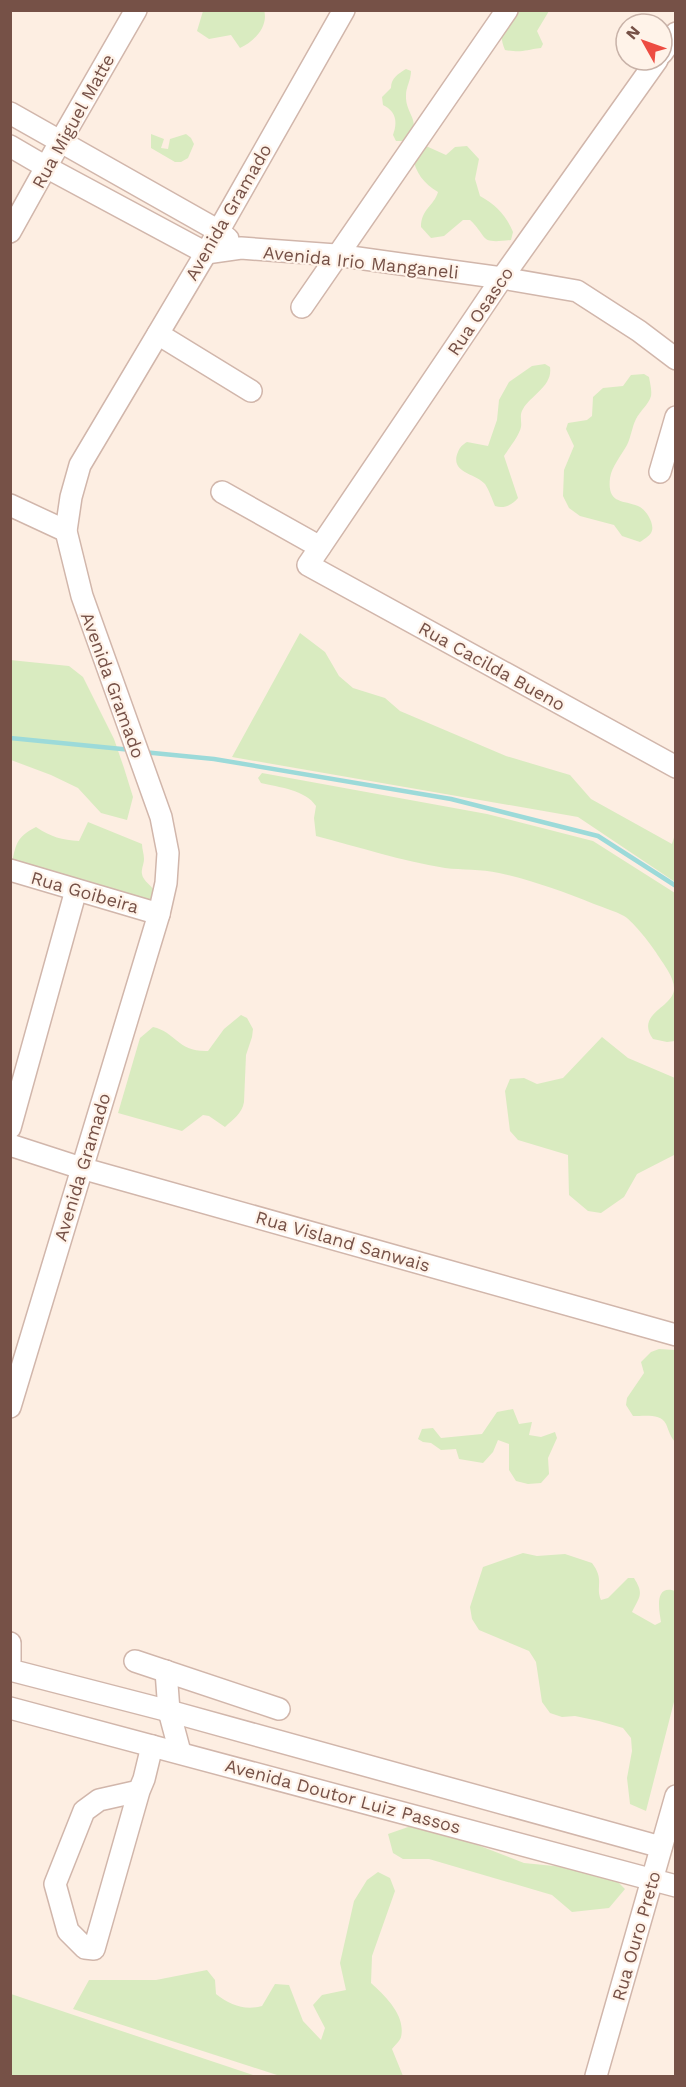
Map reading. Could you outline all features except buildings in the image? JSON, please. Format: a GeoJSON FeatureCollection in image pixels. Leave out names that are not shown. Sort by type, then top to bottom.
{"type":"FeatureCollection","features":[{"type":"Feature","properties":{"kind":"street","name":"Rua Miguel Matte"},"geometry":{"type":"LineString","coordinates":[[10,232],[136,10]]}},
{"type":"Feature","properties":{"kind":"street","name":"Avenida Gramado"},"geometry":{"type":"LineString","coordinates":[[10,1407],[159,914],[166,884],[168,853],[161,817],[82,596],[66,531],[71,497],[80,465],[206,253],[344,10]]}},
{"type":"Feature","properties":{"kind":"street"},"geometry":{"type":"LineString","coordinates":[[302,307],[507,10]]}},
{"type":"Feature","properties":{"kind":"street","name":"Rua Osasco"},"geometry":{"type":"LineString","coordinates":[[308,566],[502,278],[648,72]]}},
{"type":"Feature","properties":{"kind":"street","name":"Avenida Irio Manganeli"},"geometry":{"type":"LineString","coordinates":[[10,113],[217,230],[241,249]]}},
{"type":"Feature","properties":{"kind":"street"},"geometry":{"type":"LineString","coordinates":[[10,146],[206,253]]}},
{"type":"Feature","properties":{"kind":"street","name":"Avenida Irio Manganeli"},"geometry":{"type":"LineString","coordinates":[[206,253],[241,249],[336,255],[577,291],[639,331],[675,359]]}},
{"type":"Feature","properties":{"kind":"street"},"geometry":{"type":"LineString","coordinates":[[158,334],[251,391]]}},
{"type":"Feature","properties":{"kind":"street"},"geometry":{"type":"LineString","coordinates":[[660,472],[675,417]]}},
{"type":"Feature","properties":{"kind":"street"},"geometry":{"type":"LineString","coordinates":[[222,492],[320,547]]}},
{"type":"Feature","properties":{"kind":"street"},"geometry":{"type":"LineString","coordinates":[[10,505],[66,531]]}},
{"type":"Feature","properties":{"kind":"street","name":"Rua Cacilda Bueno"},"geometry":{"type":"LineString","coordinates":[[308,566],[675,767]]}},
{"type":"Feature","properties":{"kind":"street","name":"Rua Goibeira"},"geometry":{"type":"LineString","coordinates":[[10,870],[159,914]]}},
{"type":"Feature","properties":{"kind":"street"},"geometry":{"type":"LineString","coordinates":[[10,1128],[76,890]]}},
{"type":"Feature","properties":{"kind":"street","name":"Rua Visland Sanwais"},"geometry":{"type":"LineString","coordinates":[[10,1145],[81,1168],[675,1335]]}},
{"type":"Feature","properties":{"kind":"street"},"geometry":{"type":"LineString","coordinates":[[10,1643],[10,1670],[169,1711],[661,1847]]}},
{"type":"Feature","properties":{"kind":"street"},"geometry":{"type":"LineString","coordinates":[[135,1661],[279,1710]]}},
{"type":"Feature","properties":{"kind":"street"},"geometry":{"type":"LineString","coordinates":[[166,1671],[169,1711],[180,1752]]}},
{"type":"Feature","properties":{"kind":"street","name":"Avenida Doutor Luiz Passos"},"geometry":{"type":"LineString","coordinates":[[10,1708],[675,1886]]}},
{"type":"Feature","properties":{"kind":"street"},"geometry":{"type":"LineString","coordinates":[[139,1791],[99,1800],[84,1811],[55,1884],[68,1931],[85,1948],[94,1949],[152,1746]]}},
{"type":"Feature","properties":{"kind":"street","name":"Rua Ouro Preto"},"geometry":{"type":"LineString","coordinates":[[596,2076],[675,1796]]}},
{"type":"Feature","properties":{"kind":"green space"},"geometry":{"type":"Polygon","coordinates":[[[264,10],[264,22],[259,33],[240,48],[231,35],[209,39],[197,31],[203,11],[264,10]]]}},
{"type":"Feature","properties":{"kind":"green space"},"geometry":{"type":"Polygon","coordinates":[[[515,11],[549,11],[537,31],[543,44],[541,48],[520,51],[505,50],[502,33],[515,11]]]}},
{"type":"Feature","properties":{"kind":"green space"},"geometry":{"type":"Polygon","coordinates":[[[406,69],[411,71],[406,102],[414,123],[406,141],[396,141],[393,135],[395,117],[391,110],[383,105],[382,97],[391,88],[396,77],[406,69]]]}},
{"type":"Feature","properties":{"kind":"green space"},"geometry":{"type":"Polygon","coordinates":[[[151,134],[164,139],[161,148],[168,149],[170,139],[186,134],[194,144],[188,158],[175,162],[151,148],[151,134]]]}},
{"type":"Feature","properties":{"kind":"green space"},"geometry":{"type":"Polygon","coordinates":[[[426,146],[446,155],[455,147],[467,146],[479,159],[475,179],[480,196],[504,216],[513,232],[511,240],[489,240],[470,220],[463,220],[444,236],[431,238],[421,227],[423,216],[438,192],[421,177],[414,162],[413,157],[426,146]]]}},
{"type":"Feature","properties":{"kind":"green space"},"geometry":{"type":"Polygon","coordinates":[[[545,364],[550,367],[548,380],[523,409],[520,431],[504,456],[518,498],[508,506],[495,506],[485,484],[465,472],[457,464],[458,452],[467,442],[488,446],[497,420],[499,400],[509,382],[532,366],[545,364]]]}},
{"type":"Feature","properties":{"kind":"green space"},"geometry":{"type":"Polygon","coordinates":[[[644,374],[649,377],[651,396],[636,419],[627,445],[610,478],[613,497],[638,506],[649,518],[652,526],[651,533],[640,542],[622,536],[614,525],[580,516],[569,508],[563,496],[564,470],[574,446],[566,429],[568,423],[587,420],[592,416],[593,397],[603,388],[623,386],[631,375],[644,374]]]}},
{"type":"Feature","properties":{"kind":"green space"},"geometry":{"type":"Polygon","coordinates":[[[300,633],[325,652],[339,676],[353,688],[385,698],[400,711],[506,756],[570,775],[591,799],[672,844],[675,834],[675,882],[578,817],[232,757],[300,633]]]}},
{"type":"Feature","properties":{"kind":"green space"},"geometry":{"type":"Polygon","coordinates":[[[10,660],[69,666],[83,677],[114,739],[133,797],[127,820],[101,813],[78,788],[11,760],[10,660]]]}},
{"type":"Feature","properties":{"kind":"green space"},"geometry":{"type":"Polygon","coordinates":[[[262,773],[487,814],[593,841],[675,893],[675,1041],[653,1039],[648,1023],[672,996],[674,986],[671,977],[648,941],[624,916],[559,891],[511,876],[429,865],[316,836],[314,818],[316,806],[306,796],[299,793],[261,783],[258,778],[262,773]]]}},
{"type":"Feature","properties":{"kind":"green space"},"geometry":{"type":"Polygon","coordinates":[[[88,822],[142,844],[143,878],[155,894],[149,903],[12,863],[18,841],[36,827],[57,837],[79,841],[88,822]]]}},
{"type":"Feature","properties":{"kind":"green space"},"geometry":{"type":"Polygon","coordinates":[[[241,1015],[247,1018],[253,1029],[246,1055],[244,1102],[239,1113],[225,1127],[209,1116],[203,1115],[182,1131],[118,1113],[140,1038],[153,1027],[167,1033],[183,1045],[208,1051],[224,1029],[241,1015]]]}},
{"type":"Feature","properties":{"kind":"green space"},"geometry":{"type":"Polygon","coordinates":[[[602,1037],[628,1058],[675,1078],[676,1154],[637,1174],[624,1197],[601,1213],[588,1211],[569,1195],[568,1155],[518,1140],[510,1131],[505,1091],[510,1079],[524,1078],[537,1084],[563,1078],[602,1037]]]}},
{"type":"Feature","properties":{"kind":"green space"},"geometry":{"type":"Polygon","coordinates":[[[659,1349],[675,1350],[675,1442],[664,1420],[652,1416],[633,1416],[626,1405],[627,1398],[644,1373],[641,1362],[651,1352],[659,1349]]]}},
{"type":"Feature","properties":{"kind":"green space"},"geometry":{"type":"Polygon","coordinates":[[[513,1409],[519,1424],[532,1422],[529,1435],[541,1437],[555,1432],[557,1438],[548,1458],[549,1474],[541,1483],[528,1484],[516,1481],[509,1470],[509,1444],[498,1440],[493,1452],[483,1463],[459,1459],[456,1449],[441,1450],[431,1443],[418,1439],[422,1429],[433,1428],[441,1438],[482,1434],[497,1412],[513,1409]]]}},
{"type":"Feature","properties":{"kind":"green space"},"geometry":{"type":"Polygon","coordinates":[[[523,1553],[537,1556],[565,1554],[592,1563],[598,1574],[601,1600],[608,1598],[628,1578],[634,1578],[640,1595],[632,1612],[655,1625],[661,1622],[659,1599],[661,1595],[664,1591],[675,1591],[675,1698],[646,1811],[630,1804],[627,1778],[632,1751],[631,1738],[623,1728],[575,1716],[562,1717],[550,1713],[542,1702],[536,1662],[529,1651],[479,1630],[472,1619],[470,1607],[483,1567],[523,1553]]]}},
{"type":"Feature","properties":{"kind":"green space"},"geometry":{"type":"Polygon","coordinates":[[[411,1826],[475,1844],[524,1863],[564,1867],[616,1880],[625,1889],[609,1908],[572,1912],[552,1895],[429,1859],[403,1859],[393,1853],[388,1834],[411,1826]]]}},
{"type":"Feature","properties":{"kind":"green space"},"geometry":{"type":"Polygon","coordinates":[[[378,1872],[390,1878],[395,1891],[372,1956],[371,1983],[393,2007],[400,2021],[401,2037],[392,2049],[403,2076],[280,2076],[73,2009],[89,1980],[156,1980],[207,1970],[215,1980],[216,1994],[232,2004],[244,2007],[262,2006],[275,1984],[289,1985],[303,2021],[321,2040],[325,2028],[313,2005],[322,1995],[346,1990],[340,1963],[354,1901],[367,1880],[378,1872]]]}},
{"type":"Feature","properties":{"kind":"green space"},"geometry":{"type":"Polygon","coordinates":[[[11,1994],[256,2076],[11,2076],[11,1994]]]}},
{"type":"Feature","properties":{"kind":"waterway"},"geometry":{"type":"LineString","coordinates":[[10,738],[132,750]]}},
{"type":"Feature","properties":{"kind":"waterway"},"geometry":{"type":"LineString","coordinates":[[143,752],[214,759],[451,799],[598,836],[676,886]]}}]}
